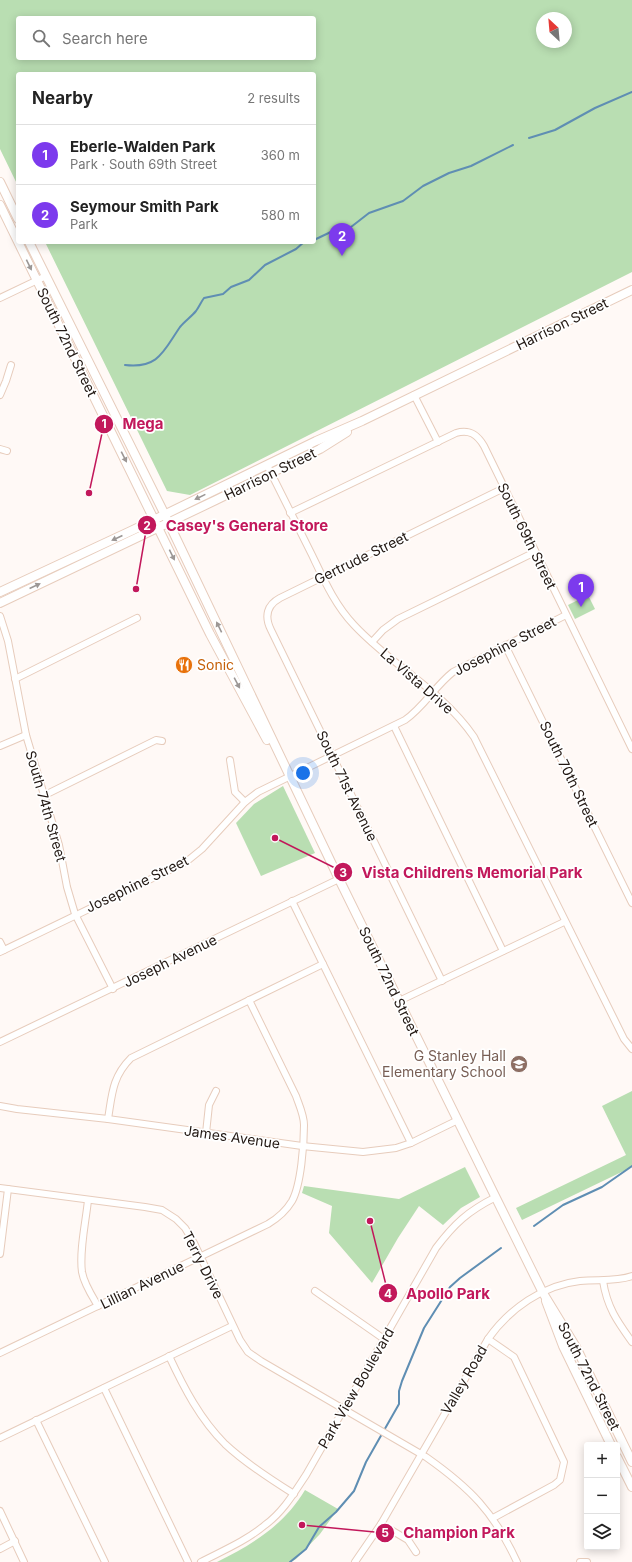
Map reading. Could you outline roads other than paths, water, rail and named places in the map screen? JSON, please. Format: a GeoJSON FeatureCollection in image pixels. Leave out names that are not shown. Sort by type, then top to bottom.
{"type":"FeatureCollection","features":[{"type":"Feature","properties":{"kind":"main road"},"geometry":{"type":"LineString","coordinates":[[0,182],[16,215]]}},
{"type":"Feature","properties":{"kind":"main road","name":"South 72nd Street"},"geometry":{"type":"LineString","coordinates":[[0,205],[16,238]]}},
{"type":"Feature","properties":{"kind":"main road","name":"South 72nd Street"},"geometry":{"type":"LineString","coordinates":[[19,244],[210,634],[280,762],[290,776]]}},
{"type":"Feature","properties":{"kind":"main road","name":"South 72nd Street"},"geometry":{"type":"LineString","coordinates":[[31,244],[169,523],[339,879],[543,1293],[576,1347],[632,1462]]}},
{"type":"Feature","properties":{"kind":"main road","name":"Harrison Street"},"geometry":{"type":"LineString","coordinates":[[0,592],[155,520],[316,441],[362,421],[632,290]]}},
{"type":"Feature","properties":{"kind":"main road","name":"Harrison Street"},"geometry":{"type":"LineString","coordinates":[[0,603],[159,528],[320,449],[362,421]]}},
{"type":"Feature","properties":{"kind":"main road","name":"South 72nd Street"},"geometry":{"type":"LineString","coordinates":[[543,1293],[550,1315],[563,1346],[610,1442]]}},
{"type":"Feature","properties":{"kind":"main road"},"geometry":{"type":"LineString","coordinates":[[620,1463],[632,1487]]}},
{"type":"Feature","properties":{"kind":"street"},"geometry":{"type":"LineString","coordinates":[[0,298],[46,276]]}},
{"type":"Feature","properties":{"kind":"street"},"geometry":{"type":"LineString","coordinates":[[0,394],[11,365]]}},
{"type":"Feature","properties":{"kind":"street"},"geometry":{"type":"LineString","coordinates":[[414,395],[438,442]]}},
{"type":"Feature","properties":{"kind":"street","name":"South 69th Street"},"geometry":{"type":"LineString","coordinates":[[290,513],[456,433],[469,432],[478,437],[632,749]]}},
{"type":"Feature","properties":{"kind":"street"},"geometry":{"type":"LineString","coordinates":[[0,449],[7,451]]}},
{"type":"Feature","properties":{"kind":"street","name":"La Vista Drive"},"geometry":{"type":"LineString","coordinates":[[267,465],[322,577],[345,615],[372,642],[433,691],[457,714],[479,745],[564,922],[624,1039],[632,1049]]}},
{"type":"Feature","properties":{"kind":"street","name":"Gertrude Street"},"geometry":{"type":"LineString","coordinates":[[284,656],[267,620],[269,608],[277,600],[504,488]]}},
{"type":"Feature","properties":{"kind":"street"},"geometry":{"type":"LineString","coordinates":[[372,642],[383,630],[398,619],[535,552]]}},
{"type":"Feature","properties":{"kind":"street","name":"Josephine Street"},"geometry":{"type":"LineString","coordinates":[[2,951],[75,914],[186,862],[212,840],[245,802],[258,792],[394,726],[414,714],[448,675],[566,615]]}},
{"type":"Feature","properties":{"kind":"street","name":"South 74th Street"},"geometry":{"type":"LineString","coordinates":[[0,616],[8,640],[26,735],[59,845],[67,887],[75,914],[112,989]]}},
{"type":"Feature","properties":{"kind":"street"},"geometry":{"type":"LineString","coordinates":[[15,679],[136,618]]}},
{"type":"Feature","properties":{"kind":"street","name":"South 70th Street"},"geometry":{"type":"LineString","coordinates":[[505,645],[632,903]]}},
{"type":"Feature","properties":{"kind":"street","name":"South 71st Avenue"},"geometry":{"type":"LineString","coordinates":[[284,656],[442,981]]}},
{"type":"Feature","properties":{"kind":"street"},"geometry":{"type":"LineString","coordinates":[[394,726],[503,951]]}},
{"type":"Feature","properties":{"kind":"street"},"geometry":{"type":"LineString","coordinates":[[0,746],[26,735]]}},
{"type":"Feature","properties":{"kind":"street"},"geometry":{"type":"LineString","coordinates":[[45,795],[156,740],[162,741]]}},
{"type":"Feature","properties":{"kind":"street"},"geometry":{"type":"LineString","coordinates":[[230,760],[235,792],[245,802]]}},
{"type":"Feature","properties":{"kind":"street","name":"Joseph Avenue"},"geometry":{"type":"LineString","coordinates":[[0,1042],[339,879]]}},
{"type":"Feature","properties":{"kind":"street"},"geometry":{"type":"LineString","coordinates":[[292,901],[411,1143]]}},
{"type":"Feature","properties":{"kind":"street"},"geometry":{"type":"LineString","coordinates":[[399,1001],[564,922]]}},
{"type":"Feature","properties":{"kind":"street"},"geometry":{"type":"LineString","coordinates":[[0,942],[2,951]]}},
{"type":"Feature","properties":{"kind":"street"},"geometry":{"type":"LineString","coordinates":[[108,1119],[116,1077],[121,1068],[131,1058],[323,964]]}},
{"type":"Feature","properties":{"kind":"street","name":"Lillian Avenue"},"geometry":{"type":"LineString","coordinates":[[0,1353],[268,1224],[284,1211],[292,1201],[297,1189],[304,1124],[296,1096],[249,1000]]}},
{"type":"Feature","properties":{"kind":"street"},"geometry":{"type":"LineString","coordinates":[[206,1133],[209,1105],[216,1091]]}},
{"type":"Feature","properties":{"kind":"street","name":"James Avenue"},"geometry":{"type":"LineString","coordinates":[[0,1106],[108,1119],[302,1146],[363,1152],[390,1149],[411,1143],[458,1120]]}},
{"type":"Feature","properties":{"kind":"street","name":"Terry Drive"},"geometry":{"type":"LineString","coordinates":[[0,1188],[162,1210],[176,1219],[185,1228],[200,1256],[232,1326],[248,1352],[421,1454],[457,1480],[473,1494],[493,1518],[518,1562]]}},
{"type":"Feature","properties":{"kind":"street"},"geometry":{"type":"LineString","coordinates":[[0,1254],[8,1189]]}},
{"type":"Feature","properties":{"kind":"street","name":"Park View Boulevard"},"geometry":{"type":"LineString","coordinates":[[201,1562],[240,1542],[266,1525],[283,1508],[294,1494],[436,1248],[451,1228],[474,1208],[496,1197]]}},
{"type":"Feature","properties":{"kind":"street"},"geometry":{"type":"LineString","coordinates":[[88,1200],[82,1256],[82,1272],[87,1287],[98,1306]]}},
{"type":"Feature","properties":{"kind":"street","name":"Valley Road"},"geometry":{"type":"LineString","coordinates":[[355,1562],[381,1524],[488,1339],[496,1328],[515,1309],[543,1293],[572,1282],[618,1280],[632,1276]]}},
{"type":"Feature","properties":{"kind":"street"},"geometry":{"type":"LineString","coordinates":[[603,1280],[607,1302],[632,1342]]}},
{"type":"Feature","properties":{"kind":"street"},"geometry":{"type":"LineString","coordinates":[[315,1291],[384,1338]]}},
{"type":"Feature","properties":{"kind":"street"},"geometry":{"type":"LineString","coordinates":[[0,1438],[232,1326]]}},
{"type":"Feature","properties":{"kind":"street"},"geometry":{"type":"LineString","coordinates":[[488,1339],[514,1357],[564,1462],[560,1480],[554,1485],[493,1518]]}},
{"type":"Feature","properties":{"kind":"street"},"geometry":{"type":"LineString","coordinates":[[169,1356],[195,1406],[224,1444],[263,1474],[294,1494]]}},
{"type":"Feature","properties":{"kind":"street"},"geometry":{"type":"LineString","coordinates":[[104,1388],[188,1562]]}},
{"type":"Feature","properties":{"kind":"street"},"geometry":{"type":"LineString","coordinates":[[36,1420],[105,1562]]}},
{"type":"Feature","properties":{"kind":"street"},"geometry":{"type":"LineString","coordinates":[[0,1511],[24,1562]]}},
{"type":"Feature","properties":{"kind":"street"},"geometry":{"type":"LineString","coordinates":[[381,1524],[408,1540],[416,1552]]}},
{"type":"Feature","properties":{"kind":"street"},"geometry":{"type":"LineString","coordinates":[[0,1549],[15,1541]]}},
{"type":"Feature","properties":{"kind":"street"},"geometry":{"type":"LineString","coordinates":[[580,1562],[587,1562]]}},
{"type":"Feature","properties":{"kind":"waterway"},"geometry":{"type":"LineString","coordinates":[[529,138],[555,130],[595,108],[632,92]]}},
{"type":"Feature","properties":{"kind":"waterway"},"geometry":{"type":"LineString","coordinates":[[316,239],[337,229],[351,227],[369,213],[403,201],[423,186],[449,173],[471,166],[513,145]]}},
{"type":"Feature","properties":{"kind":"waterway"},"geometry":{"type":"LineString","coordinates":[[125,365],[146,364],[153,361],[165,350],[180,327],[196,311],[204,298],[223,294],[231,287],[249,280],[265,265],[296,249],[302,244]]}},
{"type":"Feature","properties":{"kind":"waterway"},"geometry":{"type":"LineString","coordinates":[[534,1226],[563,1205],[602,1187],[632,1166]]}},
{"type":"Feature","properties":{"kind":"waterway"},"geometry":{"type":"LineString","coordinates":[[290,1562],[306,1549],[319,1527],[336,1512],[354,1491],[366,1462],[399,1404],[399,1391],[402,1381],[424,1328],[450,1287],[501,1248]]}},
{"type":"Feature","properties":{"kind":"place","name":"Seymour Smith Park"},"geometry":{"type":"Point","coordinates":[342,256]}},
{"type":"Feature","properties":{"kind":"place","name":"Mega"},"geometry":{"type":"Point","coordinates":[89,493]}},
{"type":"Feature","properties":{"kind":"place","name":"Casey's General Store"},"geometry":{"type":"Point","coordinates":[136,589]}},
{"type":"Feature","properties":{"kind":"place","name":"Eberle-Walden Park"},"geometry":{"type":"Point","coordinates":[581,607]}},
{"type":"Feature","properties":{"kind":"place","name":"Sonic"},"geometry":{"type":"Point","coordinates":[184,665]}},
{"type":"Feature","properties":{"kind":"place","name":"Vista Childrens Memorial Park"},"geometry":{"type":"Point","coordinates":[275,838]}},
{"type":"Feature","properties":{"kind":"place","name":"G Stanley Hall Elementary School"},"geometry":{"type":"Point","coordinates":[519,1064]}},
{"type":"Feature","properties":{"kind":"place","name":"Apollo Park"},"geometry":{"type":"Point","coordinates":[370,1221]}},
{"type":"Feature","properties":{"kind":"place","name":"Champion Park"},"geometry":{"type":"Point","coordinates":[302,1525]}}]}
